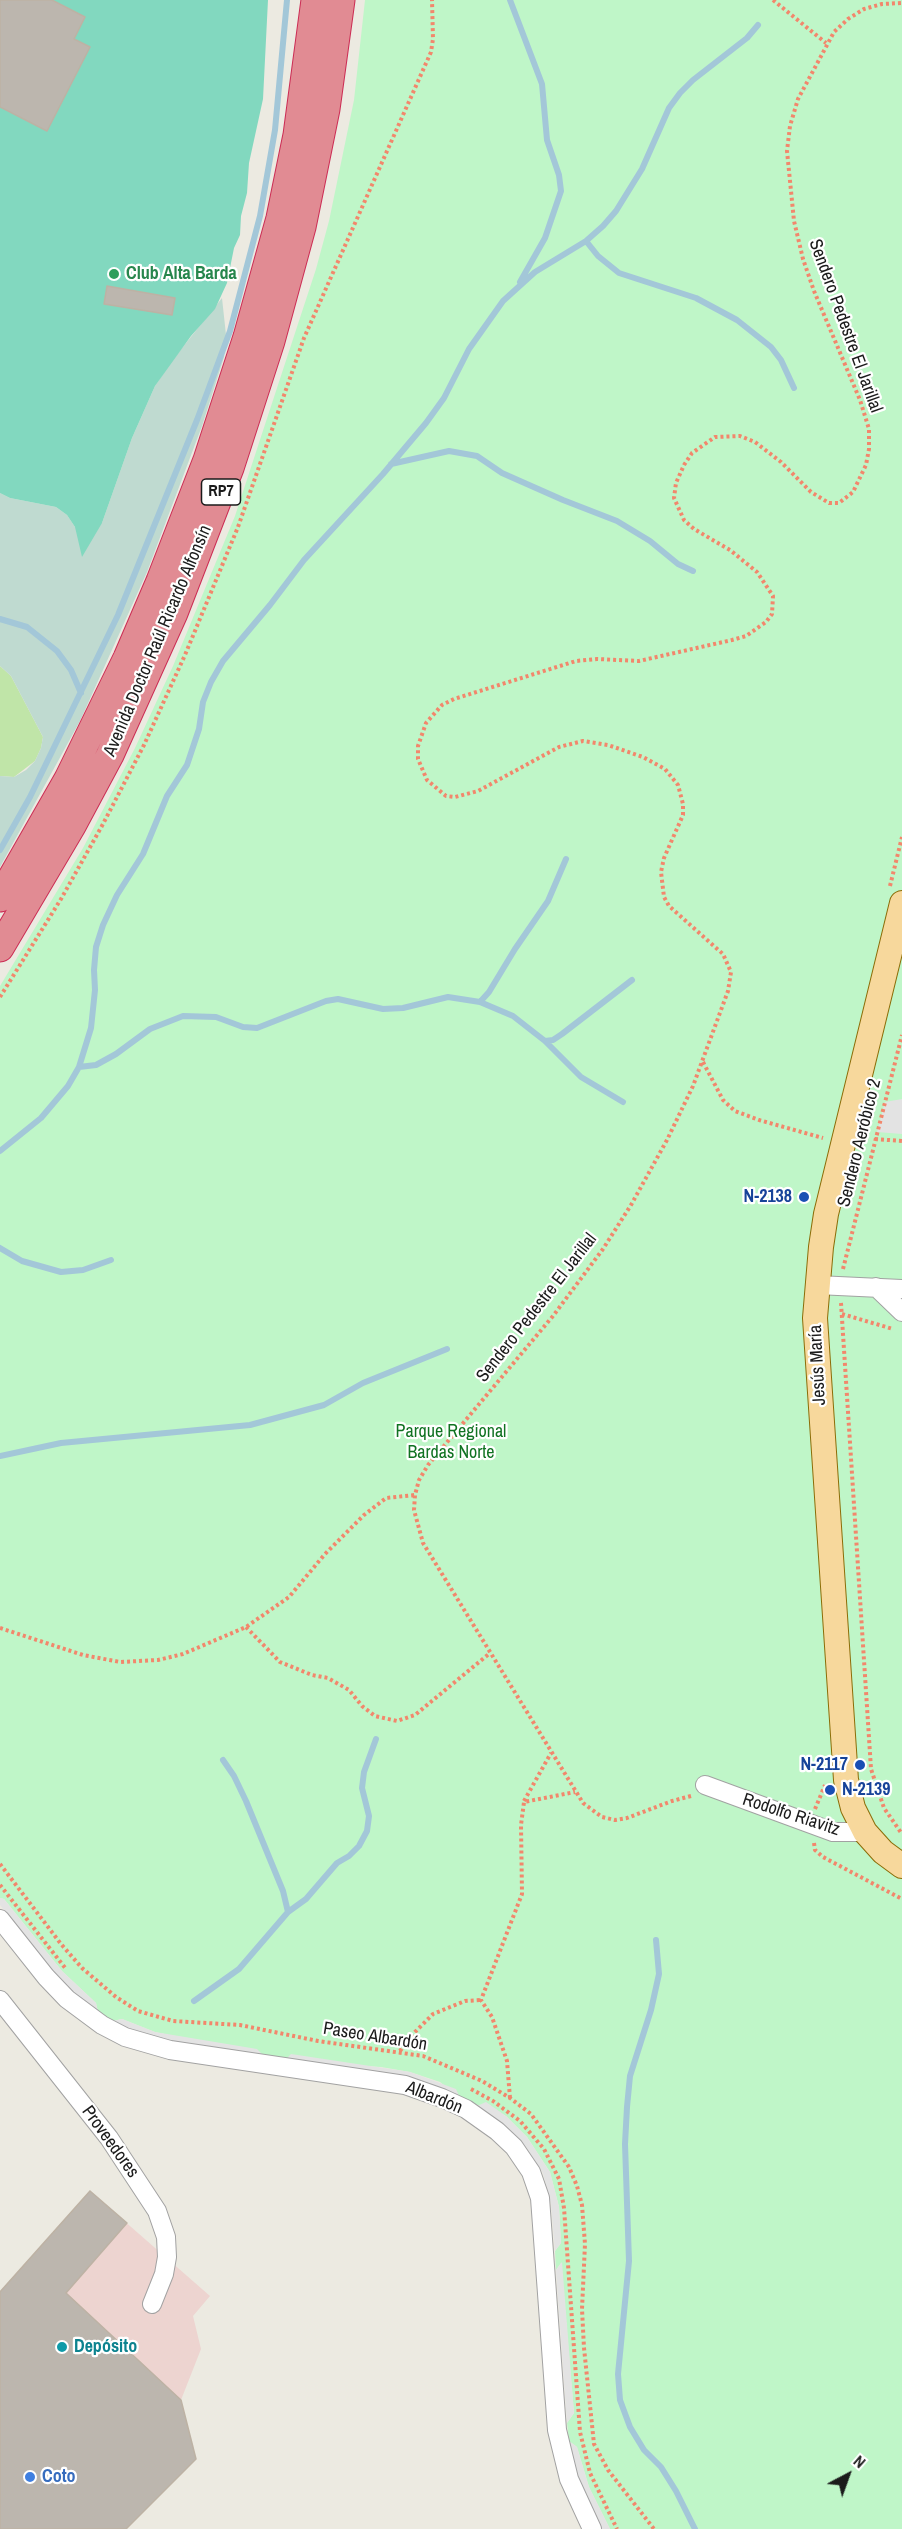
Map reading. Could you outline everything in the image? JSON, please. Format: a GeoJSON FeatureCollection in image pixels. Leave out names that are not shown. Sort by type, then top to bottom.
{"type":"FeatureCollection","features":[{"type":"Feature","properties":{"kind":"highway","name":"Avenida Doctor Raúl Ricardo Alfonsín"},"geometry":{"type":"LineString","coordinates":[[0,948],[72,826],[110,754],[174,613],[227,477],[272,341],[302,227],[327,109],[341,0]]}},
{"type":"Feature","properties":{"kind":"highway","name":"Avenida Doctor Raúl Ricardo Alfonsín"},"geometry":{"type":"LineString","coordinates":[[0,898],[68,779],[127,658],[207,460],[247,337],[280,218],[297,135],[314,2]]}},
{"type":"Feature","properties":{"kind":"main road","name":"Jesús María"},"geometry":{"type":"LineString","coordinates":[[865,1832],[853,1808],[846,1780],[816,1342],[817,1285],[830,1196],[902,903]]}},
{"type":"Feature","properties":{"kind":"main road","name":"Rodolfo Riavitz"},"geometry":{"type":"LineString","coordinates":[[865,1832],[883,1852],[902,1866]]}},
{"type":"Feature","properties":{"kind":"street"},"geometry":{"type":"LineString","coordinates":[[817,1285],[902,1289]]}},
{"type":"Feature","properties":{"kind":"street"},"geometry":{"type":"LineString","coordinates":[[876,1287],[902,1312]]}},
{"type":"Feature","properties":{"kind":"street","name":"Rodolfo Riavitz"},"geometry":{"type":"LineString","coordinates":[[701,1791],[833,1832],[865,1832]]}},
{"type":"Feature","properties":{"kind":"street","name":"Albardón"},"geometry":{"type":"LineString","coordinates":[[0,1918],[56,1988],[78,2008],[125,2037],[170,2050],[405,2085],[466,2109],[514,2146],[531,2172],[540,2198],[558,2430],[569,2479],[592,2529]]}},
{"type":"Feature","properties":{"kind":"street","name":"Proveedores"},"geometry":{"type":"LineString","coordinates":[[0,2000],[109,2138],[157,2211],[166,2237],[167,2257],[164,2274],[152,2304]]}},
{"type":"Feature","properties":{"kind":"path"},"geometry":{"type":"LineString","coordinates":[[773,0],[826,43]]}},
{"type":"Feature","properties":{"kind":"path","name":"Sendero Pedestre El Jarillal"},"geometry":{"type":"LineString","coordinates":[[701,1791],[640,1814],[615,1820],[602,1817],[592,1811],[575,1792],[423,1543],[414,1510],[419,1480],[438,1452],[553,1316],[603,1249],[663,1148],[703,1061],[728,991],[731,972],[723,954],[669,906],[664,897],[661,885],[664,858],[679,826],[683,804],[682,793],[673,776],[644,757],[608,745],[583,741],[560,747],[466,796],[446,796],[428,780],[418,759],[418,746],[426,723],[442,705],[454,699],[576,661],[597,659],[639,661],[732,640],[752,633],[766,622],[772,614],[773,596],[757,572],[730,550],[694,529],[684,520],[678,509],[675,498],[676,483],[692,453],[704,443],[715,437],[728,435],[740,436],[755,442],[781,462],[811,492],[829,503],[839,503],[848,499],[860,482],[869,449],[869,429],[860,400],[802,259],[788,180],[789,126],[798,99],[826,43],[834,32],[864,9],[882,4],[902,3]]}},
{"type":"Feature","properties":{"kind":"path","name":"Sendero Aeróbico 2"},"geometry":{"type":"LineString","coordinates":[[844,1258],[902,1035]]}},
{"type":"Feature","properties":{"kind":"path"},"geometry":{"type":"LineString","coordinates":[[703,1061],[723,1100],[735,1111],[827,1139]]}},
{"type":"Feature","properties":{"kind":"path"},"geometry":{"type":"LineString","coordinates":[[875,1139],[902,1141]]}},
{"type":"Feature","properties":{"kind":"path"},"geometry":{"type":"LineString","coordinates":[[901,1331],[842,1314],[871,1769],[884,1808],[902,1834]]}},
{"type":"Feature","properties":{"kind":"path"},"geometry":{"type":"LineString","coordinates":[[0,1628],[83,1655],[120,1662],[158,1660],[183,1654],[246,1627],[289,1597],[325,1554],[364,1515],[386,1498],[415,1495]]}},
{"type":"Feature","properties":{"kind":"path"},"geometry":{"type":"LineString","coordinates":[[246,1627],[280,1662],[312,1675],[328,1678],[350,1690],[362,1706],[375,1716],[397,1720],[415,1714],[490,1653]]}},
{"type":"Feature","properties":{"kind":"path"},"geometry":{"type":"LineString","coordinates":[[481,2000],[522,1894],[521,1825],[524,1802],[551,1752]]}},
{"type":"Feature","properties":{"kind":"path"},"geometry":{"type":"LineString","coordinates":[[524,1802],[575,1792]]}},
{"type":"Feature","properties":{"kind":"path"},"geometry":{"type":"LineString","coordinates":[[815,1850],[823,1857],[902,1899]]}},
{"type":"Feature","properties":{"kind":"path","name":"Paseo Albardón"},"geometry":{"type":"LineString","coordinates":[[0,1864],[60,1944],[82,1968],[116,1997],[138,2011],[173,2021],[234,2024],[318,2042],[400,2051],[436,2060],[510,2098],[540,2124],[568,2167],[577,2186],[585,2231],[583,2325],[592,2435],[597,2452],[608,2470],[654,2529]]}},
{"type":"Feature","properties":{"kind":"path"},"geometry":{"type":"LineString","coordinates":[[0,1885],[72,1975]]}},
{"type":"Feature","properties":{"kind":"path"},"geometry":{"type":"LineString","coordinates":[[400,2051],[409,2038],[433,2014],[465,2001],[481,2000]]}},
{"type":"Feature","properties":{"kind":"path"},"geometry":{"type":"LineString","coordinates":[[481,2000],[492,2017],[507,2061],[510,2098]]}},
{"type":"Feature","properties":{"kind":"path"},"geometry":{"type":"LineString","coordinates":[[463,2085],[493,2101],[520,2121],[544,2149],[560,2178],[580,2432],[590,2473],[617,2529]]}},
{"type":"Feature","properties":{"kind":"shaded area"},"geometry":{"type":"Polygon","coordinates":[[[222,298],[226,335],[224,357],[202,426],[147,572],[80,721],[0,867],[0,776],[14,777],[26,770],[35,761],[43,737],[11,676],[0,666],[0,493],[10,498],[56,507],[67,515],[75,527],[102,523],[132,438],[155,386],[170,363],[222,298]]]}},
{"type":"Feature","properties":{"kind":"shaded area"},"geometry":{"type":"Polygon","coordinates":[[[902,1099],[902,1134],[877,1132],[885,1102],[902,1099]]]}},
{"type":"Feature","properties":{"kind":"shaded area"},"geometry":{"type":"Polygon","coordinates":[[[0,1898],[4,1899],[62,1971],[96,2003],[98,2012],[76,1996],[49,1967],[0,1905],[0,1898]]]}},
{"type":"Feature","properties":{"kind":"shaded area"},"geometry":{"type":"Polygon","coordinates":[[[122,2019],[155,2032],[257,2049],[266,2058],[184,2046],[129,2030],[113,2021],[122,2019]]]}},
{"type":"Feature","properties":{"kind":"shaded area"},"geometry":{"type":"Polygon","coordinates":[[[291,2054],[410,2072],[456,2089],[460,2098],[284,2061],[291,2054]]]}},
{"type":"Feature","properties":{"kind":"shaded area"},"geometry":{"type":"Polygon","coordinates":[[[486,2102],[506,2116],[527,2137],[550,2172],[559,2207],[561,2243],[555,2251],[551,2204],[543,2173],[526,2147],[513,2133],[477,2106],[486,2102]]]}},
{"type":"Feature","properties":{"kind":"shaded area","name":"Depósito"},"geometry":{"type":"Polygon","coordinates":[[[90,2191],[210,2296],[193,2316],[201,2349],[181,2400],[196,2459],[0,2529],[0,2292],[90,2191]]]}},
{"type":"Feature","properties":{"kind":"shaded area"},"geometry":{"type":"Polygon","coordinates":[[[562,2262],[574,2413],[567,2423],[556,2270],[562,2262]]]}},
{"type":"Feature","properties":{"kind":"shaded area"},"geometry":{"type":"Polygon","coordinates":[[[569,2441],[577,2447],[589,2487],[610,2529],[602,2529],[588,2504],[569,2441]]]}},
{"type":"Feature","properties":{"kind":"green space","name":"Club Alta Barda"},"geometry":{"type":"Polygon","coordinates":[[[0,0],[268,0],[263,99],[249,163],[240,235],[234,248],[227,283],[215,309],[191,336],[155,386],[132,438],[102,523],[82,557],[75,527],[67,515],[56,507],[10,498],[0,493],[0,0]]]}},
{"type":"Feature","properties":{"kind":"green space","name":"Parque Regional Bardas Norte"},"geometry":{"type":"Polygon","coordinates":[[[365,0],[902,0],[902,2529],[610,2529],[589,2487],[577,2447],[569,2441],[567,2423],[574,2413],[561,2263],[556,2270],[555,2251],[561,2243],[559,2207],[550,2172],[527,2137],[506,2116],[460,2098],[440,2082],[410,2072],[381,2067],[284,2061],[155,2032],[122,2019],[113,2021],[98,2012],[96,2003],[62,1971],[4,1899],[0,1898],[0,986],[83,848],[135,748],[173,666],[235,516],[316,269],[329,221],[354,100],[365,0]]]}},
{"type":"Feature","properties":{"kind":"green space"},"geometry":{"type":"Polygon","coordinates":[[[0,666],[11,676],[43,737],[35,761],[14,777],[0,776],[0,666]]]}},
{"type":"Feature","properties":{"kind":"building"},"geometry":{"type":"Polygon","coordinates":[[[0,0],[52,0],[85,17],[74,39],[90,47],[47,131],[0,107],[0,0]]]}},
{"type":"Feature","properties":{"kind":"building"},"geometry":{"type":"Polygon","coordinates":[[[107,286],[175,298],[172,315],[104,304],[107,286]]]}},
{"type":"Feature","properties":{"kind":"building","name":"Depósito"},"geometry":{"type":"Polygon","coordinates":[[[90,2191],[127,2223],[66,2293],[181,2400],[196,2459],[126,2529],[0,2529],[0,2292],[90,2191]]]}},
{"type":"Feature","properties":{"kind":"waterway"},"geometry":{"type":"LineString","coordinates":[[0,850],[30,797],[118,615],[197,420],[230,331],[260,216],[275,130],[287,0]]}},
{"type":"Feature","properties":{"kind":"waterway"},"geometry":{"type":"LineString","coordinates":[[510,0],[542,84],[547,140],[559,175],[561,191],[545,238],[520,282]]}},
{"type":"Feature","properties":{"kind":"waterway"},"geometry":{"type":"LineString","coordinates":[[0,1151],[41,1118],[68,1086],[79,1067],[91,1028],[96,947],[103,925],[117,895],[143,854],[167,796],[187,765],[199,729],[203,702],[223,661],[304,560],[383,474],[426,423],[444,398],[469,349],[503,301],[535,272],[586,241],[603,226],[616,211],[642,169],[669,108],[680,93],[747,38],[758,25]]}},
{"type":"Feature","properties":{"kind":"waterway"},"geometry":{"type":"LineString","coordinates":[[586,241],[598,256],[619,273],[696,298],[737,320],[771,347],[781,360],[794,388]]}},
{"type":"Feature","properties":{"kind":"waterway"},"geometry":{"type":"LineString","coordinates":[[391,464],[449,451],[477,456],[502,473],[617,521],[650,541],[678,564],[693,571]]}},
{"type":"Feature","properties":{"kind":"waterway"},"geometry":{"type":"LineString","coordinates":[[0,619],[27,627],[57,651],[71,670],[81,693]]}},
{"type":"Feature","properties":{"kind":"waterway"},"geometry":{"type":"LineString","coordinates":[[480,1002],[489,992],[548,901],[566,859]]}},
{"type":"Feature","properties":{"kind":"waterway"},"geometry":{"type":"LineString","coordinates":[[545,1041],[553,1040],[562,1034],[632,980]]}},
{"type":"Feature","properties":{"kind":"waterway"},"geometry":{"type":"LineString","coordinates":[[79,1067],[96,1065],[116,1054],[150,1029],[183,1016],[216,1017],[243,1027],[257,1028],[326,1001],[338,999],[383,1009],[403,1008],[448,997],[480,1002],[513,1016],[545,1041],[581,1077],[623,1102]]}},
{"type":"Feature","properties":{"kind":"waterway"},"geometry":{"type":"LineString","coordinates":[[0,1248],[22,1261],[61,1272],[83,1270],[111,1260]]}},
{"type":"Feature","properties":{"kind":"waterway"},"geometry":{"type":"LineString","coordinates":[[0,1456],[61,1443],[250,1425],[324,1405],[363,1383],[447,1349]]}},
{"type":"Feature","properties":{"kind":"waterway"},"geometry":{"type":"LineString","coordinates":[[194,2001],[239,1969],[288,1912],[306,1899],[337,1863],[359,1846],[367,1831],[369,1816],[362,1788],[364,1772],[376,1739]]}},
{"type":"Feature","properties":{"kind":"waterway"},"geometry":{"type":"LineString","coordinates":[[223,1760],[246,1801],[283,1891],[288,1912]]}},
{"type":"Feature","properties":{"kind":"waterway"},"geometry":{"type":"LineString","coordinates":[[656,1940],[659,1974],[651,2010],[630,2076],[627,2107],[625,2144],[629,2261],[618,2374],[620,2400],[630,2427],[644,2450],[661,2467],[695,2529]]}},
{"type":"Feature","properties":{"kind":"place","name":"Club Alta Barda"},"geometry":{"type":"Point","coordinates":[114,274]}},
{"type":"Feature","properties":{"kind":"place","name":"N-2138"},"geometry":{"type":"Point","coordinates":[804,1197]}},
{"type":"Feature","properties":{"kind":"place","name":"N-2117"},"geometry":{"type":"Point","coordinates":[860,1765]}},
{"type":"Feature","properties":{"kind":"place","name":"N-2139"},"geometry":{"type":"Point","coordinates":[830,1790]}},
{"type":"Feature","properties":{"kind":"place","name":"Depósito"},"geometry":{"type":"Point","coordinates":[62,2347]}},
{"type":"Feature","properties":{"kind":"place","name":"Coto"},"geometry":{"type":"Point","coordinates":[30,2477]}}]}
